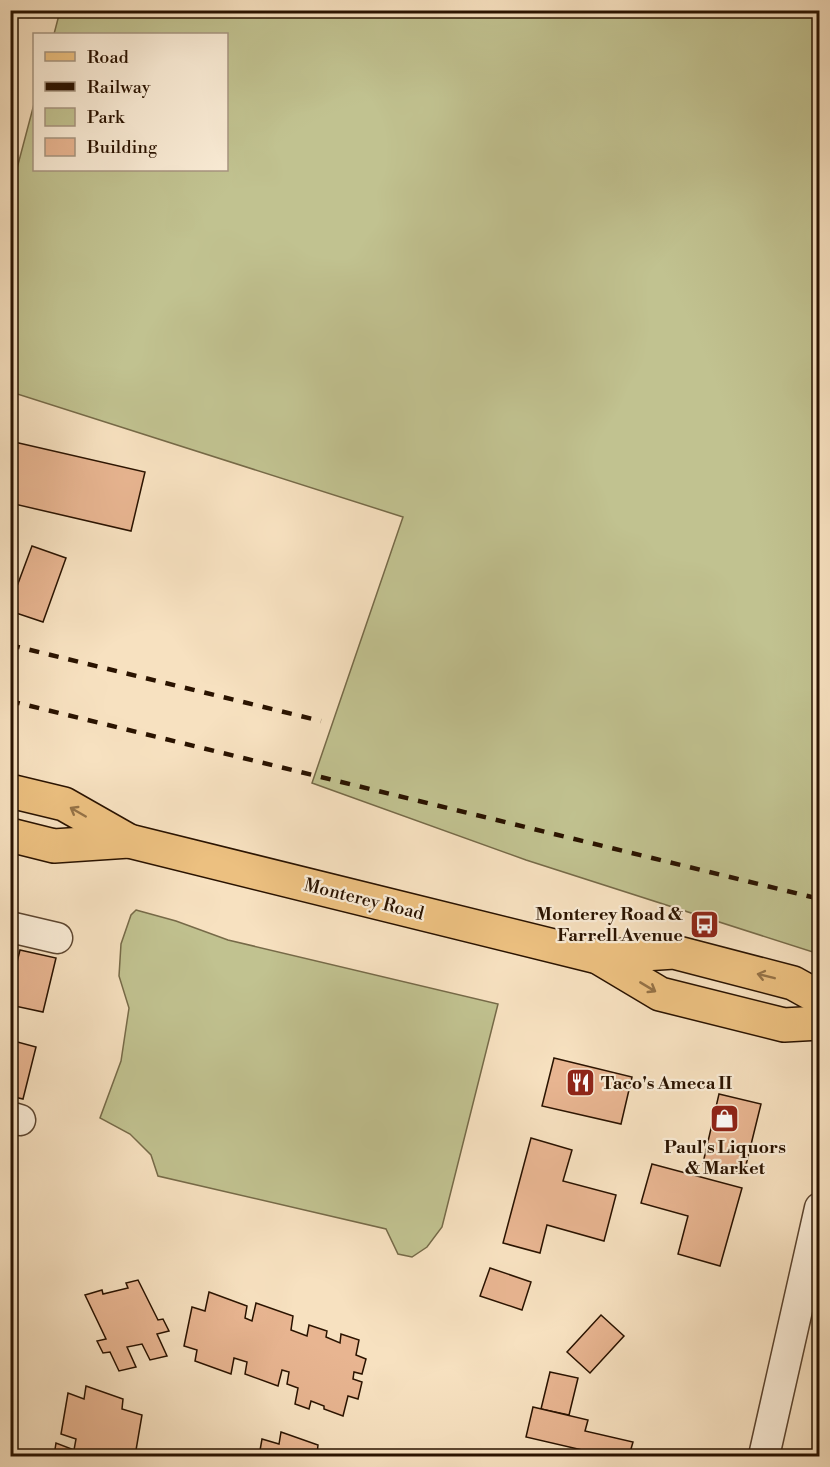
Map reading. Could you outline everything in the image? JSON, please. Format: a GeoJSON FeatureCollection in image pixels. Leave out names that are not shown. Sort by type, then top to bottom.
{"type":"FeatureCollection","features":[{"type":"Feature","properties":{"kind":"main road","name":"Monterey Road"},"geometry":{"type":"LineString","coordinates":[[10,791],[64,804],[129,841],[598,957],[660,994],[784,1025],[819,1023]]}},
{"type":"Feature","properties":{"kind":"main road","name":"Monterey Road"},"geometry":{"type":"LineString","coordinates":[[10,835],[54,846],[129,841]]}},
{"type":"Feature","properties":{"kind":"main road","name":"Monterey Road"},"geometry":{"type":"LineString","coordinates":[[598,957],[674,952],[793,983],[819,998]]}},
{"type":"Feature","properties":{"kind":"street"},"geometry":{"type":"LineString","coordinates":[[10,927],[57,938]]}},
{"type":"Feature","properties":{"kind":"street"},"geometry":{"type":"LineString","coordinates":[[764,1456],[819,1208]]}},
{"type":"Feature","properties":{"kind":"green space"},"geometry":{"type":"Polygon","coordinates":[[[60,11],[819,11],[819,954],[526,860],[312,783],[403,517],[11,392],[11,191],[33,108],[33,171],[228,171],[228,33],[54,33],[60,11]]]}},
{"type":"Feature","properties":{"kind":"green space"},"geometry":{"type":"Polygon","coordinates":[[[136,910],[176,921],[228,940],[498,1004],[442,1227],[427,1247],[412,1257],[398,1254],[386,1229],[158,1176],[151,1155],[130,1134],[100,1118],[121,1061],[129,1008],[119,976],[121,944],[131,915],[136,910]]]}},
{"type":"Feature","properties":{"kind":"building"},"geometry":{"type":"Polygon","coordinates":[[[10,154],[17,156],[10,179],[10,154]]]}},
{"type":"Feature","properties":{"kind":"building"},"geometry":{"type":"Polygon","coordinates":[[[10,441],[145,472],[131,531],[10,503],[10,441]]]}},
{"type":"Feature","properties":{"kind":"building"},"geometry":{"type":"Polygon","coordinates":[[[32,546],[66,558],[43,622],[10,611],[10,605],[32,546]]]}},
{"type":"Feature","properties":{"kind":"building"},"geometry":{"type":"Polygon","coordinates":[[[20,950],[56,958],[43,1012],[10,1005],[10,990],[20,950]]]}},
{"type":"Feature","properties":{"kind":"building"},"geometry":{"type":"Polygon","coordinates":[[[10,1040],[36,1047],[23,1099],[10,1096],[10,1040]]]}},
{"type":"Feature","properties":{"kind":"building"},"geometry":{"type":"Polygon","coordinates":[[[554,1058],[632,1077],[621,1124],[542,1106],[554,1058]]]}},
{"type":"Feature","properties":{"kind":"building"},"geometry":{"type":"Polygon","coordinates":[[[719,1094],[761,1104],[744,1173],[703,1163],[719,1094]]]}},
{"type":"Feature","properties":{"kind":"building"},"geometry":{"type":"Polygon","coordinates":[[[10,1134],[15,1135],[10,1153],[10,1134]]]}},
{"type":"Feature","properties":{"kind":"building"},"geometry":{"type":"Polygon","coordinates":[[[531,1138],[572,1150],[563,1181],[616,1195],[604,1241],[547,1225],[540,1253],[503,1243],[531,1138]]]}},
{"type":"Feature","properties":{"kind":"building"},"geometry":{"type":"Polygon","coordinates":[[[652,1164],[742,1188],[720,1266],[678,1254],[688,1216],[641,1203],[652,1164]]]}},
{"type":"Feature","properties":{"kind":"building"},"geometry":{"type":"Polygon","coordinates":[[[490,1268],[531,1282],[522,1310],[480,1296],[490,1268]]]}},
{"type":"Feature","properties":{"kind":"building"},"geometry":{"type":"Polygon","coordinates":[[[138,1280],[158,1320],[163,1319],[169,1331],[157,1334],[167,1356],[150,1360],[142,1344],[127,1347],[136,1367],[119,1371],[110,1352],[103,1353],[97,1341],[106,1339],[85,1295],[102,1290],[103,1294],[128,1288],[126,1283],[138,1280]]]}},
{"type":"Feature","properties":{"kind":"building"},"geometry":{"type":"Polygon","coordinates":[[[209,1292],[247,1306],[245,1318],[252,1321],[256,1303],[293,1316],[291,1330],[307,1336],[309,1325],[327,1331],[326,1337],[340,1343],[341,1334],[359,1340],[356,1355],[366,1359],[362,1374],[354,1372],[353,1379],[362,1382],[358,1399],[348,1396],[343,1416],[311,1401],[309,1409],[295,1404],[298,1388],[287,1384],[289,1372],[282,1370],[278,1386],[245,1374],[247,1362],[234,1358],[231,1374],[195,1361],[197,1350],[184,1346],[192,1307],[205,1311],[209,1292]]]}},
{"type":"Feature","properties":{"kind":"building"},"geometry":{"type":"Polygon","coordinates":[[[601,1315],[624,1336],[590,1373],[567,1352],[601,1315]]]}},
{"type":"Feature","properties":{"kind":"building"},"geometry":{"type":"Polygon","coordinates":[[[550,1372],[578,1378],[569,1415],[541,1409],[550,1372]]]}},
{"type":"Feature","properties":{"kind":"building"},"geometry":{"type":"Polygon","coordinates":[[[86,1386],[123,1399],[122,1409],[142,1415],[135,1456],[120,1452],[119,1456],[54,1456],[56,1443],[74,1450],[76,1439],[61,1434],[68,1393],[84,1399],[86,1386]]]}},
{"type":"Feature","properties":{"kind":"building"},"geometry":{"type":"Polygon","coordinates":[[[533,1407],[588,1420],[585,1431],[633,1442],[629,1456],[590,1456],[591,1452],[526,1437],[533,1407]]]}},
{"type":"Feature","properties":{"kind":"building"},"geometry":{"type":"Polygon","coordinates":[[[281,1432],[318,1445],[317,1454],[323,1456],[259,1456],[262,1439],[279,1444],[281,1432]]]}},
{"type":"Feature","properties":{"kind":"railway"},"geometry":{"type":"LineString","coordinates":[[10,645],[321,721]]}},
{"type":"Feature","properties":{"kind":"railway"},"geometry":{"type":"LineString","coordinates":[[10,701],[820,899]]}},
{"type":"Feature","properties":{"kind":"place","name":"Monterey Road & Farrell Avenue"},"geometry":{"type":"Point","coordinates":[704,924]}},
{"type":"Feature","properties":{"kind":"place","name":"Taco's Ameca II"},"geometry":{"type":"Point","coordinates":[580,1083]}},
{"type":"Feature","properties":{"kind":"place","name":"Paul's Liquors & Market"},"geometry":{"type":"Point","coordinates":[725,1118]}}]}
